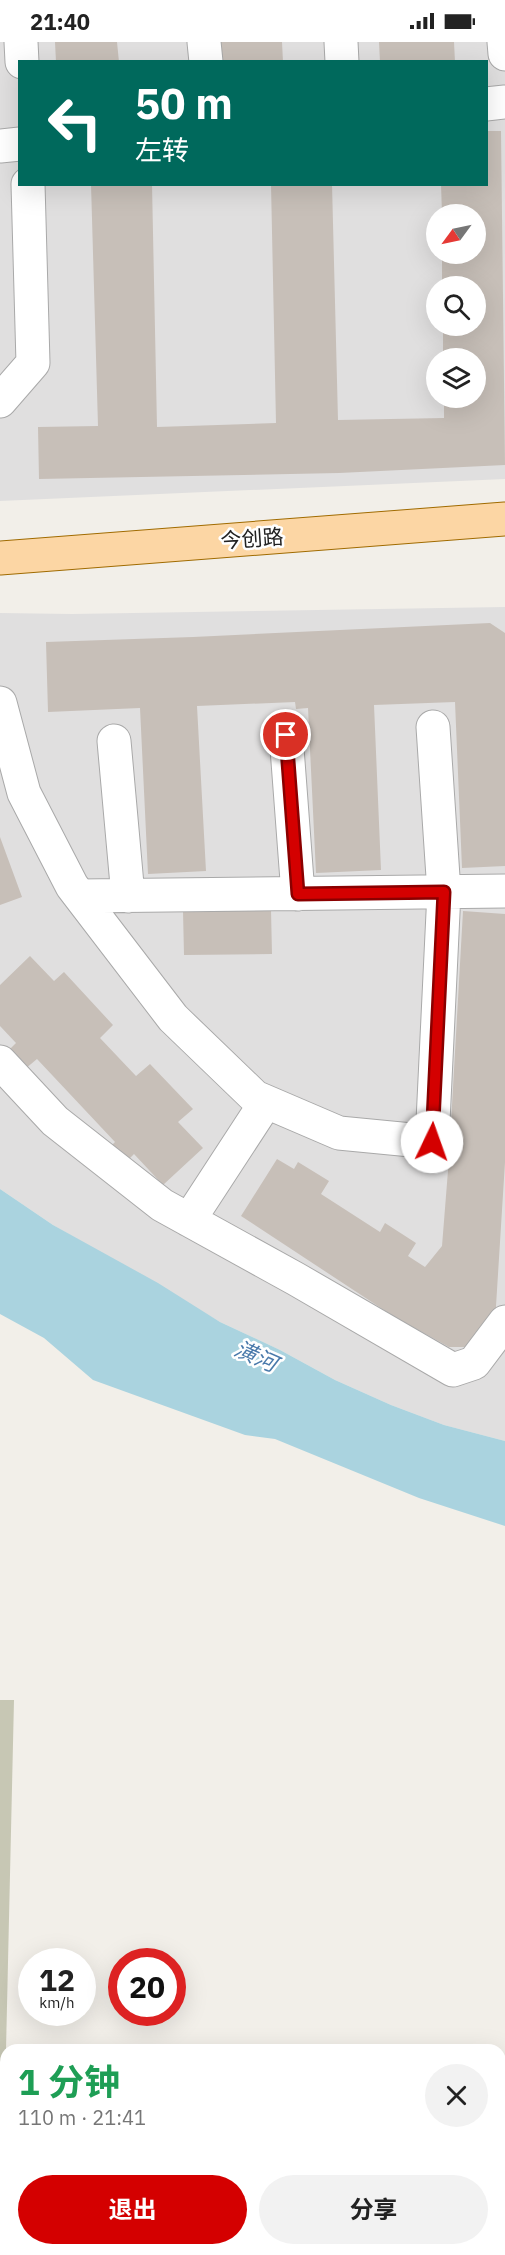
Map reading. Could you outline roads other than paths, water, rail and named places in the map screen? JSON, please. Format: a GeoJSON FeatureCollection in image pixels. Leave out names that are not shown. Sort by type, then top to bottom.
{"type":"FeatureCollection","features":[{"type":"Feature","properties":{"kind":"main road","name":"今创路"},"geometry":{"type":"LineString","coordinates":[[0,558],[505,519]]}},
{"type":"Feature","properties":{"kind":"lane"},"geometry":{"type":"LineString","coordinates":[[21,42],[22,60]]}},
{"type":"Feature","properties":{"kind":"lane"},"geometry":{"type":"LineString","coordinates":[[204,42],[206,60]]}},
{"type":"Feature","properties":{"kind":"lane"},"geometry":{"type":"LineString","coordinates":[[340,42],[342,60]]}},
{"type":"Feature","properties":{"kind":"lane"},"geometry":{"type":"LineString","coordinates":[[504,42],[505,54]]}},
{"type":"Feature","properties":{"kind":"lane"},"geometry":{"type":"LineString","coordinates":[[488,104],[505,102]]}},
{"type":"Feature","properties":{"kind":"lane"},"geometry":{"type":"LineString","coordinates":[[0,146],[18,144]]}},
{"type":"Feature","properties":{"kind":"lane"},"geometry":{"type":"LineString","coordinates":[[0,401],[33,363],[28,186]]}},
{"type":"Feature","properties":{"kind":"lane"},"geometry":{"type":"LineString","coordinates":[[0,703],[24,793],[72,886],[173,1018],[255,1097],[339,1133],[432,1142],[444,892],[434,728]]}},
{"type":"Feature","properties":{"kind":"lane"},"geometry":{"type":"LineString","coordinates":[[286,735],[298,894]]}},
{"type":"Feature","properties":{"kind":"lane"},"geometry":{"type":"LineString","coordinates":[[114,741],[128,896]]}},
{"type":"Feature","properties":{"kind":"lane"},"geometry":{"type":"LineString","coordinates":[[80,897],[505,891]]}},
{"type":"Feature","properties":{"kind":"lane"},"geometry":{"type":"LineString","coordinates":[[0,1062],[55,1121],[162,1205],[453,1370],[474,1363],[505,1322]]}},
{"type":"Feature","properties":{"kind":"lane"},"geometry":{"type":"LineString","coordinates":[[189,1220],[266,1102]]}},
{"type":"Feature","properties":{"kind":"water","name":"潢河"},"geometry":{"type":"Polygon","coordinates":[[[0,1189],[53,1225],[158,1283],[220,1322],[280,1350],[335,1380],[444,1425],[505,1441],[505,1526],[419,1498],[275,1439],[245,1435],[93,1380],[44,1338],[0,1314],[0,1189]]]}}]}
